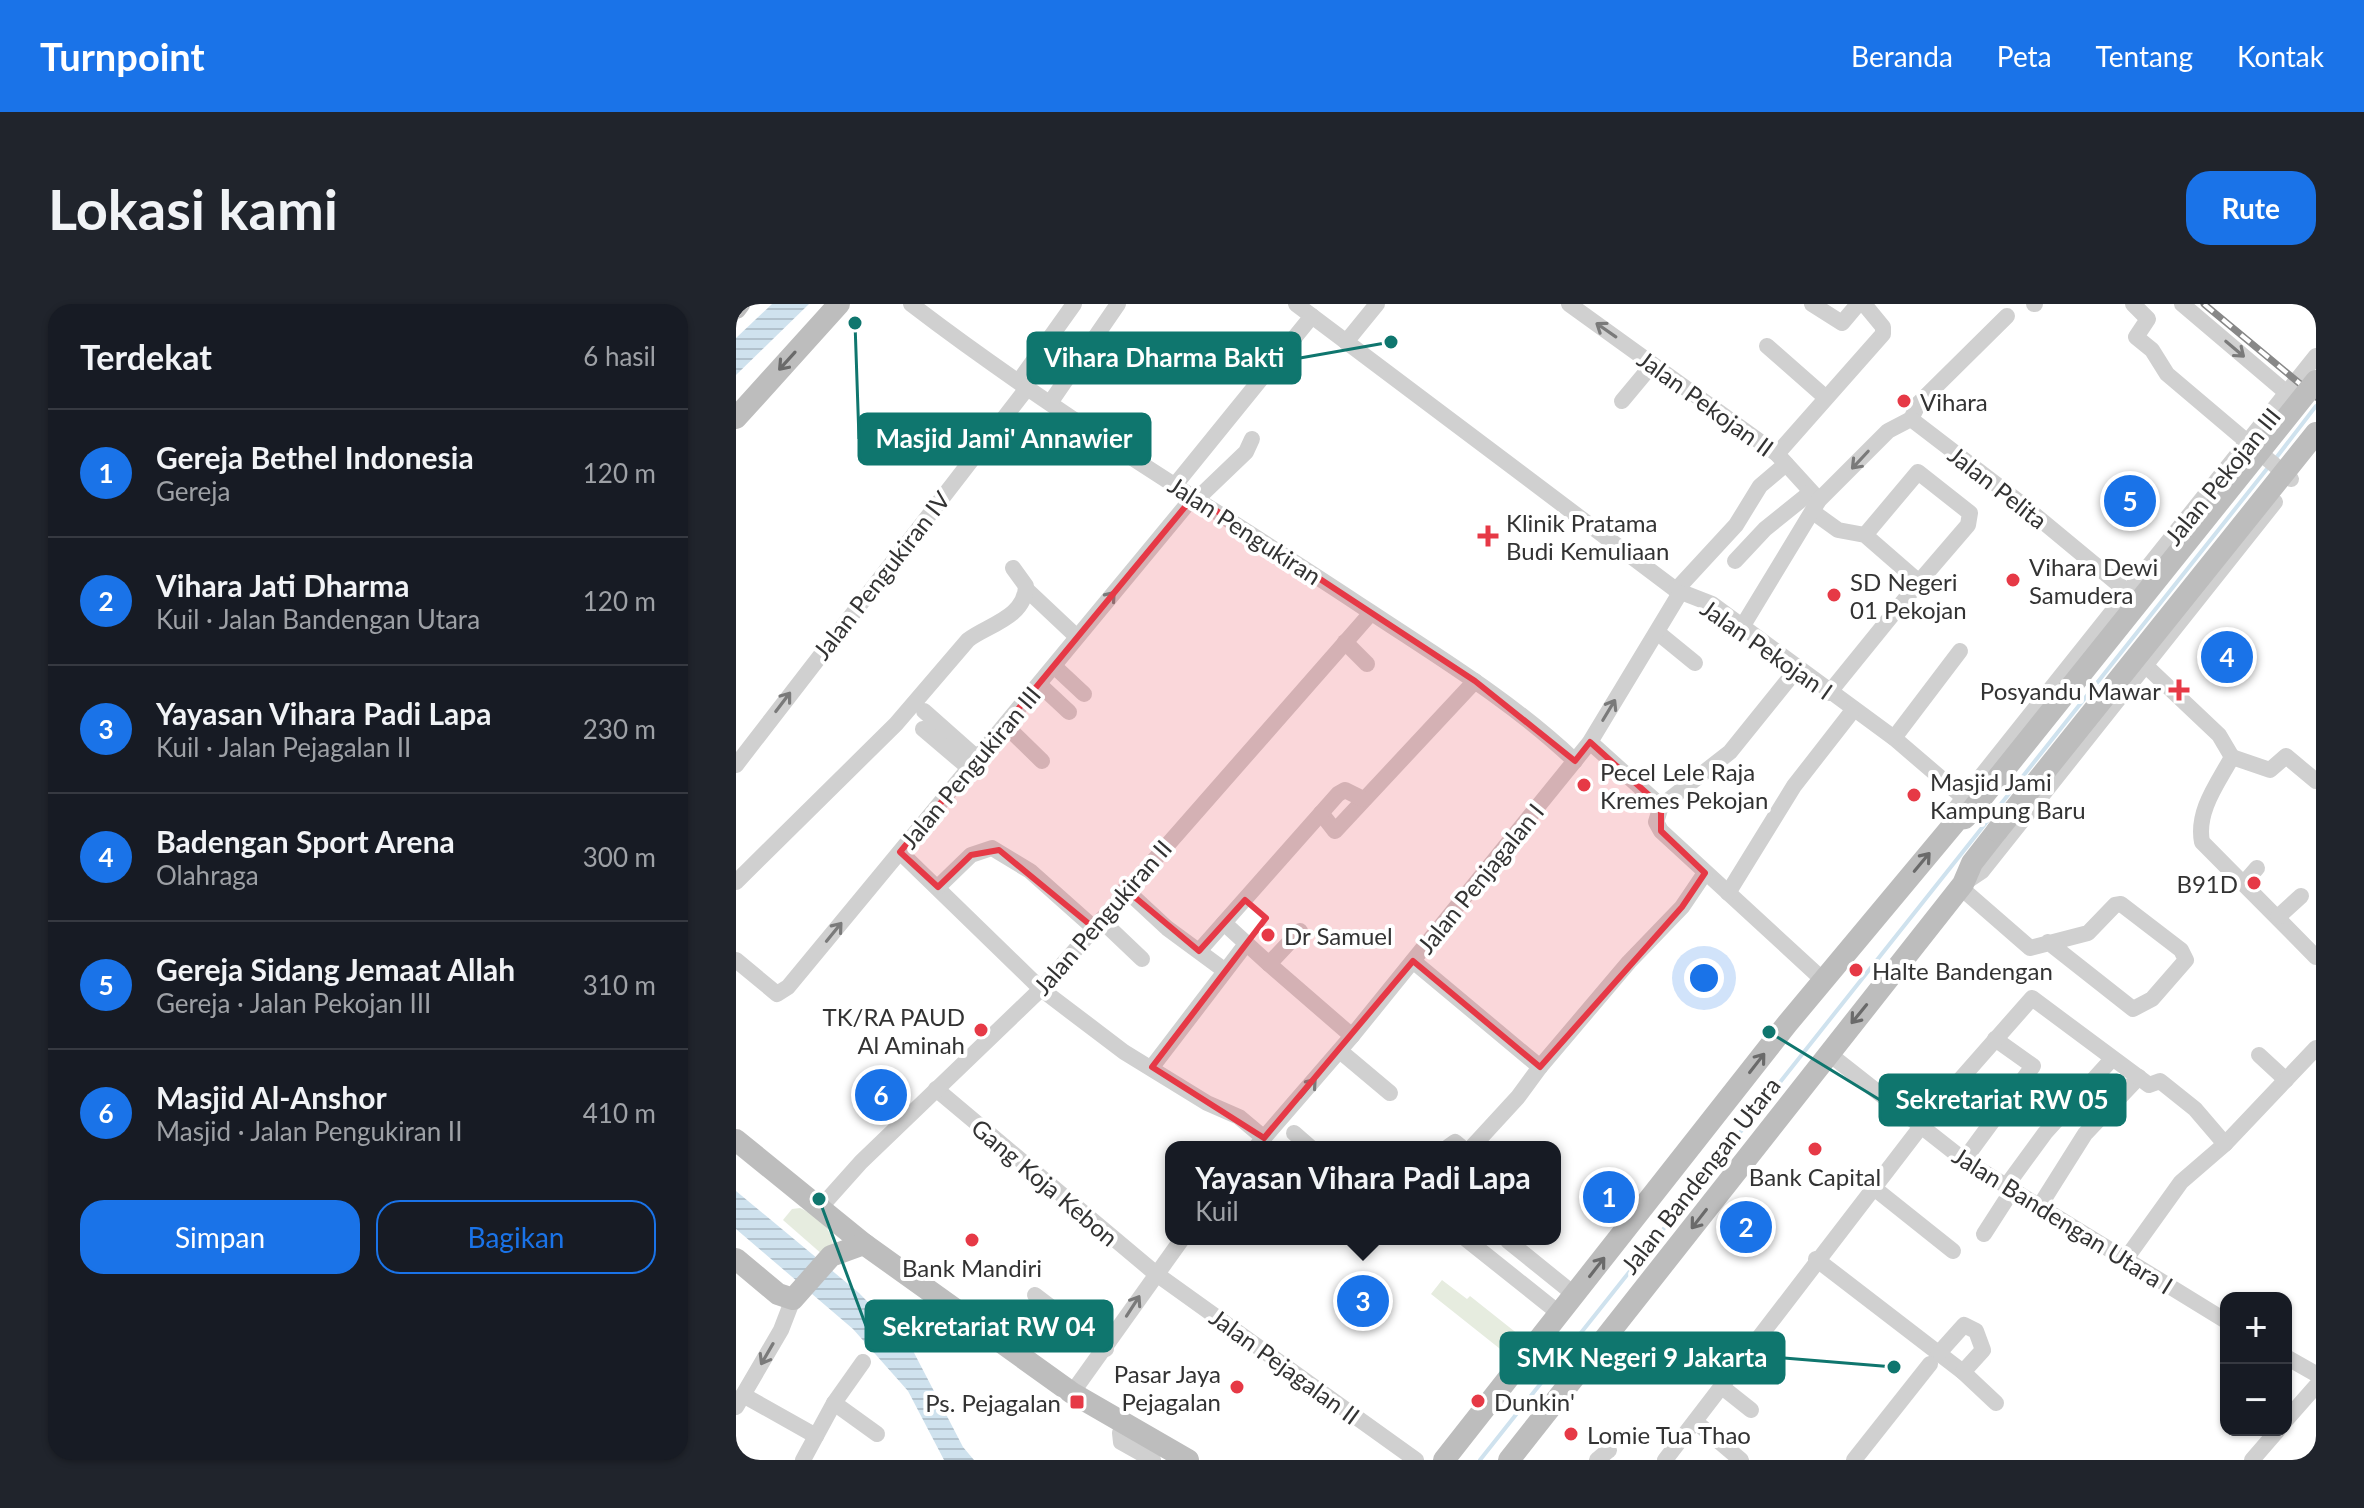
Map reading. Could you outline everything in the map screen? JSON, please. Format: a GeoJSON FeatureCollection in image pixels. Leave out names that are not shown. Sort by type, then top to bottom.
{"type":"FeatureCollection","features":[{"type":"Feature","properties":{"kind":"main road"},"geometry":{"type":"LineString","coordinates":[[736,418],[839,304]]}},
{"type":"Feature","properties":{"kind":"main road"},"geometry":{"type":"LineString","coordinates":[[1444,1460],[1823,980],[2316,381]]}},
{"type":"Feature","properties":{"kind":"main road","name":"Jalan Bandengan Utara"},"geometry":{"type":"LineString","coordinates":[[1509,1460],[1961,886],[1972,863],[1997,831],[2316,433]]}},
{"type":"Feature","properties":{"kind":"main road"},"geometry":{"type":"LineString","coordinates":[[736,1140],[864,1244],[1072,1393],[1188,1460]]}},
{"type":"Feature","properties":{"kind":"main road"},"geometry":{"type":"LineString","coordinates":[[736,1259],[778,1294],[796,1294],[831,1256],[864,1244]]}},
{"type":"Feature","properties":{"kind":"street","name":"Jalan Pengukiran"},"geometry":{"type":"LineString","coordinates":[[911,304],[1050,403],[1475,681],[1575,761]]}},
{"type":"Feature","properties":{"kind":"street","name":"Jalan Pengukiran IV"},"geometry":{"type":"LineString","coordinates":[[736,765],[1023,384],[1074,304]]}},
{"type":"Feature","properties":{"kind":"street"},"geometry":{"type":"LineString","coordinates":[[1050,403],[1118,304]]}},
{"type":"Feature","properties":{"kind":"street","name":"Jalan Pekojan I"},"geometry":{"type":"LineString","coordinates":[[1296,304],[1678,591],[1712,604],[1894,738],[1966,807]]}},
{"type":"Feature","properties":{"kind":"street"},"geometry":{"type":"LineString","coordinates":[[1346,342],[1377,304]]}},
{"type":"Feature","properties":{"kind":"street","name":"Jalan Pekojan II"},"geometry":{"type":"LineString","coordinates":[[1569,304],[1719,409],[1781,459],[1838,530],[1865,535]]}},
{"type":"Feature","properties":{"kind":"street"},"geometry":{"type":"LineString","coordinates":[[1817,305],[1842,323],[1861,304]]}},
{"type":"Feature","properties":{"kind":"street","name":"Jalan Penjagalan I"},"geometry":{"type":"LineString","coordinates":[[1262,1141],[1287,1127],[1340,1051],[1590,742],[1657,632],[1678,591],[1736,525],[1760,486],[1825,397],[1883,334],[1883,327],[1861,304]]}},
{"type":"Feature","properties":{"kind":"street"},"geometry":{"type":"LineString","coordinates":[[2133,304],[2148,319],[2136,337],[2152,350],[2167,374],[2291,478]]}},
{"type":"Feature","properties":{"kind":"street","name":"Jalan Pekojan III"},"geometry":{"type":"LineString","coordinates":[[1966,807],[2129,593],[2251,446],[2288,394],[2182,304]]}},
{"type":"Feature","properties":{"kind":"street"},"geometry":{"type":"LineString","coordinates":[[1175,485],[1312,316]]}},
{"type":"Feature","properties":{"kind":"street"},"geometry":{"type":"LineString","coordinates":[[1735,561],[1765,529],[1814,501],[1888,431],[1907,421],[1919,403],[2007,316]]}},
{"type":"Feature","properties":{"kind":"street"},"geometry":{"type":"LineString","coordinates":[[1767,346],[1825,397]]}},
{"type":"Feature","properties":{"kind":"street"},"geometry":{"type":"LineString","coordinates":[[2288,394],[2316,356]]}},
{"type":"Feature","properties":{"kind":"street"},"geometry":{"type":"LineString","coordinates":[[1622,401],[1652,365]]}},
{"type":"Feature","properties":{"kind":"street","name":"Jalan Pelita"},"geometry":{"type":"LineString","coordinates":[[1907,421],[2129,593]]}},
{"type":"Feature","properties":{"kind":"street","name":"Jalan Pengukiran III"},"geometry":{"type":"LineString","coordinates":[[736,960],[772,991],[781,994],[1077,637],[1196,497],[1246,452],[1252,439]]}},
{"type":"Feature","properties":{"kind":"street"},"geometry":{"type":"LineString","coordinates":[[2048,942],[2133,1009],[2152,999],[2186,960],[2181,950],[2121,904],[2115,905],[2088,933],[2048,942],[2034,948],[2023,943],[1961,886],[1982,871],[2316,450]]}},
{"type":"Feature","properties":{"kind":"street"},"geometry":{"type":"LineString","coordinates":[[1829,693],[1968,525],[1971,515],[1967,510],[1918,472],[1865,535],[1919,582]]}},
{"type":"Feature","properties":{"kind":"street"},"geometry":{"type":"LineString","coordinates":[[1742,627],[1814,501]]}},
{"type":"Feature","properties":{"kind":"street"},"geometry":{"type":"LineString","coordinates":[[1013,568],[1026,589],[1077,637]]}},
{"type":"Feature","properties":{"kind":"street"},"geometry":{"type":"LineString","coordinates":[[736,882],[896,724],[968,640],[980,630],[1004,622],[1020,603],[1026,589]]}},
{"type":"Feature","properties":{"kind":"street","name":"Jalan Pengukiran II"},"geometry":{"type":"LineString","coordinates":[[819,1209],[936,1089],[1041,989],[1125,889],[1371,613]]}},
{"type":"Feature","properties":{"kind":"street"},"geometry":{"type":"LineString","coordinates":[[1657,632],[1695,663]]}},
{"type":"Feature","properties":{"kind":"street"},"geometry":{"type":"LineString","coordinates":[[1345,642],[1367,664]]}},
{"type":"Feature","properties":{"kind":"street"},"geometry":{"type":"LineString","coordinates":[[1894,738],[1960,651]]}},
{"type":"Feature","properties":{"kind":"street"},"geometry":{"type":"LineString","coordinates":[[2145,665],[2219,735],[2232,757],[2270,770],[2286,756],[2316,781]]}},
{"type":"Feature","properties":{"kind":"street"},"geometry":{"type":"LineString","coordinates":[[1054,666],[1084,694]]}},
{"type":"Feature","properties":{"kind":"street"},"geometry":{"type":"LineString","coordinates":[[1797,669],[1730,752],[1661,806],[1656,822],[1661,831],[1705,873],[1823,980]]}},
{"type":"Feature","properties":{"kind":"street"},"geometry":{"type":"LineString","coordinates":[[1321,813],[1335,831],[1475,681]]}},
{"type":"Feature","properties":{"kind":"street"},"geometry":{"type":"LineString","coordinates":[[1039,684],[1069,712]]}},
{"type":"Feature","properties":{"kind":"street"},"geometry":{"type":"LineString","coordinates":[[1728,893],[1794,786],[1854,709]]}},
{"type":"Feature","properties":{"kind":"street"},"geometry":{"type":"LineString","coordinates":[[924,711],[973,763]]}},
{"type":"Feature","properties":{"kind":"street"},"geometry":{"type":"LineString","coordinates":[[1005,725],[1042,761]]}},
{"type":"Feature","properties":{"kind":"street"},"geometry":{"type":"LineString","coordinates":[[923,729],[973,763]]}},
{"type":"Feature","properties":{"kind":"street"},"geometry":{"type":"LineString","coordinates":[[1590,742],[1661,806]]}},
{"type":"Feature","properties":{"kind":"street"},"geometry":{"type":"LineString","coordinates":[[2232,757],[2203,812],[2199,828],[2202,842],[2316,957]]}},
{"type":"Feature","properties":{"kind":"street"},"geometry":{"type":"LineString","coordinates":[[1199,951],[1345,790],[1363,799]]}},
{"type":"Feature","properties":{"kind":"street"},"geometry":{"type":"LineString","coordinates":[[938,887],[971,855],[992,848],[1030,871],[1142,959]]}},
{"type":"Feature","properties":{"kind":"street"},"geometry":{"type":"LineString","coordinates":[[900,852],[1041,989],[1124,1052],[1207,1103],[1239,1117],[1259,1141]]}},
{"type":"Feature","properties":{"kind":"street"},"geometry":{"type":"LineString","coordinates":[[2244,883],[2257,868]]}},
{"type":"Feature","properties":{"kind":"street"},"geometry":{"type":"LineString","coordinates":[[1478,1141],[1518,1097],[1629,962],[1682,907],[1705,873]]}},
{"type":"Feature","properties":{"kind":"street"},"geometry":{"type":"LineString","coordinates":[[1125,889],[1167,928],[1224,970]]}},
{"type":"Feature","properties":{"kind":"street"},"geometry":{"type":"LineString","coordinates":[[2278,917],[2301,896]]}},
{"type":"Feature","properties":{"kind":"street"},"geometry":{"type":"LineString","coordinates":[[1224,923],[1352,1036]]}},
{"type":"Feature","properties":{"kind":"street"},"geometry":{"type":"LineString","coordinates":[[1269,964],[1300,931]]}},
{"type":"Feature","properties":{"kind":"street"},"geometry":{"type":"LineString","coordinates":[[1152,1067],[1246,944]]}},
{"type":"Feature","properties":{"kind":"street"},"geometry":{"type":"LineString","coordinates":[[1413,961],[1540,1067]]}},
{"type":"Feature","properties":{"kind":"street"},"geometry":{"type":"LineString","coordinates":[[1665,1460],[1816,1259],[1922,1127],[2032,998],[2149,1085],[2160,1081],[2195,1109],[2225,1144]]}},
{"type":"Feature","properties":{"kind":"street"},"geometry":{"type":"LineString","coordinates":[[1964,1160],[2032,1070],[2031,1061],[1995,1039]]}},
{"type":"Feature","properties":{"kind":"street"},"geometry":{"type":"LineString","coordinates":[[2125,1260],[2181,1182],[2225,1144],[2316,1048]]}},
{"type":"Feature","properties":{"kind":"street"},"geometry":{"type":"LineString","coordinates":[[1340,1051],[1390,1093]]}},
{"type":"Feature","properties":{"kind":"street","name":"Jalan Bandengan Utara I"},"geometry":{"type":"LineString","coordinates":[[1828,1053],[1964,1160],[2220,1317]]}},
{"type":"Feature","properties":{"kind":"street"},"geometry":{"type":"LineString","coordinates":[[2259,1055],[2286,1080]]}},
{"type":"Feature","properties":{"kind":"street"},"geometry":{"type":"LineString","coordinates":[[1984,1234],[2045,1133],[2112,1059]]}},
{"type":"Feature","properties":{"kind":"street"},"geometry":{"type":"LineString","coordinates":[[2039,1207],[2085,1134],[2139,1077]]}},
{"type":"Feature","properties":{"kind":"street","name":"Gang Koja Kebon"},"geometry":{"type":"LineString","coordinates":[[936,1089],[1155,1273]]}},
{"type":"Feature","properties":{"kind":"street"},"geometry":{"type":"LineString","coordinates":[[1287,1127],[1303,1141]]}},
{"type":"Feature","properties":{"kind":"street"},"geometry":{"type":"LineString","coordinates":[[1874,1188],[1953,1251]]}},
{"type":"Feature","properties":{"kind":"street"},"geometry":{"type":"LineString","coordinates":[[1072,1393],[1177,1245]]}},
{"type":"Feature","properties":{"kind":"street"},"geometry":{"type":"LineString","coordinates":[[1474,1245],[1560,1314]]}},
{"type":"Feature","properties":{"kind":"street"},"geometry":{"type":"LineString","coordinates":[[1513,1245],[1575,1295]]}},
{"type":"Feature","properties":{"kind":"street"},"geometry":{"type":"LineString","coordinates":[[1816,1259],[1934,1359],[1963,1372],[1996,1403]]}},
{"type":"Feature","properties":{"kind":"street","name":"Jalan Pejagalan II"},"geometry":{"type":"LineString","coordinates":[[1155,1273],[1416,1460]]}},
{"type":"Feature","properties":{"kind":"street"},"geometry":{"type":"LineString","coordinates":[[796,1294],[781,1330],[738,1403],[816,1436]]}},
{"type":"Feature","properties":{"kind":"street"},"geometry":{"type":"LineString","coordinates":[[1035,1295],[1106,1349]]}},
{"type":"Feature","properties":{"kind":"street"},"geometry":{"type":"LineString","coordinates":[[1854,1460],[1964,1325],[1976,1331],[1983,1350],[1963,1372]]}},
{"type":"Feature","properties":{"kind":"street"},"geometry":{"type":"LineString","coordinates":[[2292,1360],[2316,1374]]}},
{"type":"Feature","properties":{"kind":"street"},"geometry":{"type":"LineString","coordinates":[[803,1460],[834,1403],[863,1362]]}},
{"type":"Feature","properties":{"kind":"street"},"geometry":{"type":"LineString","coordinates":[[2292,1413],[2316,1386]]}},
{"type":"Feature","properties":{"kind":"street"},"geometry":{"type":"LineString","coordinates":[[1722,1387],[1751,1410]]}},
{"type":"Feature","properties":{"kind":"street"},"geometry":{"type":"LineString","coordinates":[[834,1403],[877,1434]]}},
{"type":"Feature","properties":{"kind":"street"},"geometry":{"type":"LineString","coordinates":[[1696,1422],[1741,1460]]}},
{"type":"Feature","properties":{"kind":"street"},"geometry":{"type":"LineString","coordinates":[[1125,1424],[1120,1433],[1121,1442],[1153,1460]]}},
{"type":"Feature","properties":{"kind":"street"},"geometry":{"type":"LineString","coordinates":[[2252,1460],[2273,1436]]}},
{"type":"Feature","properties":{"kind":"highlighted area"},"geometry":{"type":"Polygon","coordinates":[[[1194,496],[1475,681],[1575,761],[1590,742],[1661,806],[1661,831],[1705,873],[1682,907],[1540,1067],[1413,961],[1264,1138],[1152,1067],[1266,918],[1245,900],[1199,951],[1125,889],[1094,928],[999,850],[971,855],[938,887],[900,852],[1194,496]]]}},
{"type":"Feature","properties":{"kind":"shaded area"},"geometry":{"type":"Polygon","coordinates":[[[800,1208],[818,1219],[830,1234],[833,1247],[823,1255],[783,1220],[792,1209],[800,1208]]]}},
{"type":"Feature","properties":{"kind":"shaded area"},"geometry":{"type":"Polygon","coordinates":[[[1442,1280],[1467,1299],[1470,1296],[1528,1342],[1514,1360],[1431,1294],[1442,1280]]]}},
{"type":"Feature","properties":{"kind":"water"},"geometry":{"type":"Polygon","coordinates":[[[772,304],[809,304],[736,375],[736,338],[772,304]]]}},
{"type":"Feature","properties":{"kind":"water"},"geometry":{"type":"Polygon","coordinates":[[[736,1191],[859,1293],[910,1345],[963,1447],[974,1460],[944,1460],[908,1391],[853,1329],[736,1229],[736,1191]]]}},
{"type":"Feature","properties":{"kind":"waterway"},"geometry":{"type":"LineString","coordinates":[[2276,458],[2316,406]]}},
{"type":"Feature","properties":{"kind":"waterway"},"geometry":{"type":"LineString","coordinates":[[1480,1460],[2270,465]]}},
{"type":"Feature","properties":{"kind":"railway"},"geometry":{"type":"LineString","coordinates":[[2204,304],[2316,397]]}},
{"type":"Feature","properties":{"kind":"place","name":"Masjid Jami' Annawier"},"geometry":{"type":"Point","coordinates":[855,323]}},
{"type":"Feature","properties":{"kind":"place","name":"Vihara Dharma Bakti"},"geometry":{"type":"Point","coordinates":[1391,342]}},
{"type":"Feature","properties":{"kind":"place","name":"Vihara"},"geometry":{"type":"Point","coordinates":[1904,401]}},
{"type":"Feature","properties":{"kind":"place","name":"Gereja Sidang Jemaat Allah"},"geometry":{"type":"Point","coordinates":[2130,501]}},
{"type":"Feature","properties":{"kind":"place","name":"Klinik Pratama Budi Kemuliaan"},"geometry":{"type":"Point","coordinates":[1488,536]}},
{"type":"Feature","properties":{"kind":"place","name":"Vihara Dewi Samudera"},"geometry":{"type":"Point","coordinates":[2013,580]}},
{"type":"Feature","properties":{"kind":"place","name":"SD Negeri 01 Pekojan"},"geometry":{"type":"Point","coordinates":[1834,595]}},
{"type":"Feature","properties":{"kind":"place","name":"Badengan Sport Arena"},"geometry":{"type":"Point","coordinates":[2227,657]}},
{"type":"Feature","properties":{"kind":"place","name":"Posyandu Mawar"},"geometry":{"type":"Point","coordinates":[2179,690]}},
{"type":"Feature","properties":{"kind":"place","name":"Pecel Lele Raja Kremes Pekojan"},"geometry":{"type":"Point","coordinates":[1584,785]}},
{"type":"Feature","properties":{"kind":"place","name":"Masjid Jami Kampung Baru"},"geometry":{"type":"Point","coordinates":[1914,795]}},
{"type":"Feature","properties":{"kind":"place","name":"B91D"},"geometry":{"type":"Point","coordinates":[2254,883]}},
{"type":"Feature","properties":{"kind":"place","name":"Dr Samuel"},"geometry":{"type":"Point","coordinates":[1268,935]}},
{"type":"Feature","properties":{"kind":"place","name":"Halte Bandengan"},"geometry":{"type":"Point","coordinates":[1856,970]}},
{"type":"Feature","properties":{"kind":"place","name":"TK/RA PAUD Al Aminah"},"geometry":{"type":"Point","coordinates":[981,1030]}},
{"type":"Feature","properties":{"kind":"place","name":"Sekretariat RW 05"},"geometry":{"type":"Point","coordinates":[1769,1032]}},
{"type":"Feature","properties":{"kind":"place","name":"Masjid Al-Anshor"},"geometry":{"type":"Point","coordinates":[881,1095]}},
{"type":"Feature","properties":{"kind":"place","name":"Bank Capital"},"geometry":{"type":"Point","coordinates":[1815,1149]}},
{"type":"Feature","properties":{"kind":"place","name":"Gereja Bethel Indonesia"},"geometry":{"type":"Point","coordinates":[1609,1197]}},
{"type":"Feature","properties":{"kind":"place","name":"Sekretariat RW 04"},"geometry":{"type":"Point","coordinates":[819,1199]}},
{"type":"Feature","properties":{"kind":"place","name":"Vihara Jati Dharma"},"geometry":{"type":"Point","coordinates":[1746,1227]}},
{"type":"Feature","properties":{"kind":"place","name":"Bank Mandiri"},"geometry":{"type":"Point","coordinates":[972,1240]}},
{"type":"Feature","properties":{"kind":"place","name":"Yayasan Vihara Padi Lapa"},"geometry":{"type":"Point","coordinates":[1363,1301]}},
{"type":"Feature","properties":{"kind":"place","name":"SMK Negeri 9 Jakarta"},"geometry":{"type":"Point","coordinates":[1894,1367]}},
{"type":"Feature","properties":{"kind":"place","name":"Pasar Jaya Pejagalan"},"geometry":{"type":"Point","coordinates":[1237,1387]}},
{"type":"Feature","properties":{"kind":"place","name":"Dunkin'"},"geometry":{"type":"Point","coordinates":[1478,1401]}},
{"type":"Feature","properties":{"kind":"place","name":"Ps. Pejagalan"},"geometry":{"type":"Point","coordinates":[1077,1402]}},
{"type":"Feature","properties":{"kind":"place","name":"Lomie Tua Thao"},"geometry":{"type":"Point","coordinates":[1571,1434]}}]}
